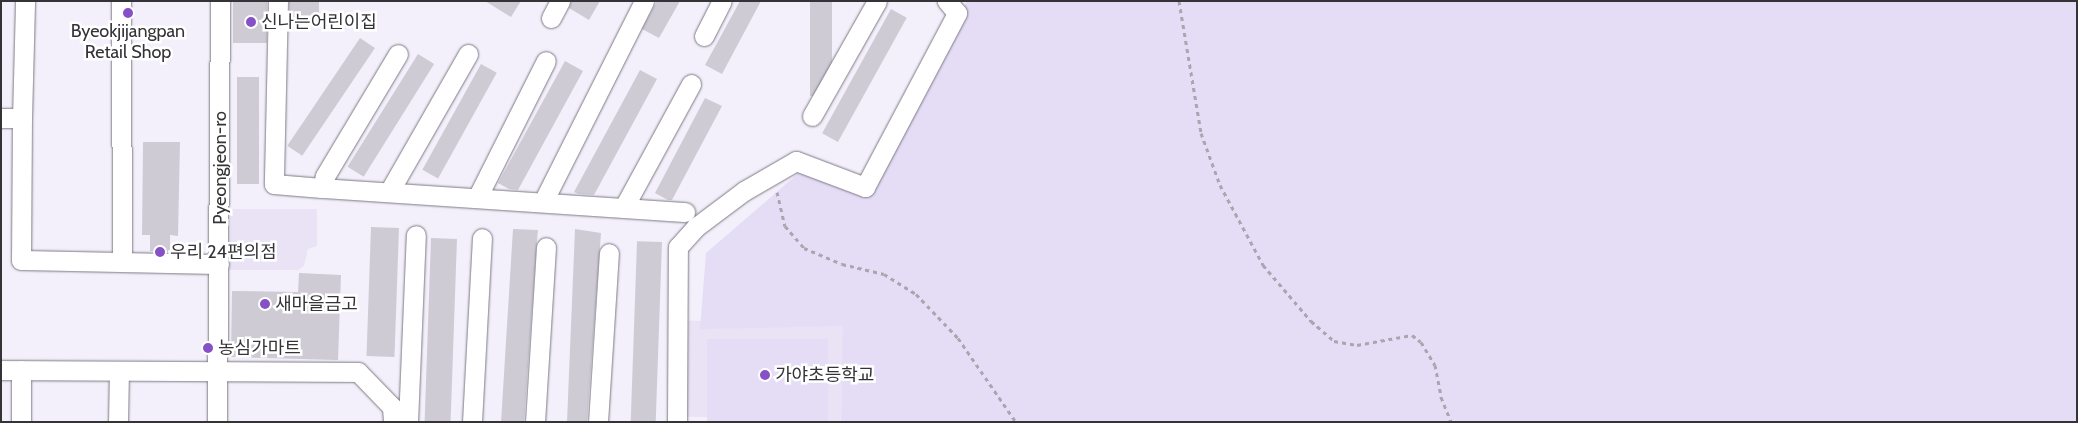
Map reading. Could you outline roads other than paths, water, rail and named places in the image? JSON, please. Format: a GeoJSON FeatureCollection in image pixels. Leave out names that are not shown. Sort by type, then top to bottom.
{"type":"FeatureCollection","features":[{"type":"Feature","properties":{"kind":"street"},"geometry":{"type":"LineString","coordinates":[[24,1],[21,260],[219,264]]}},
{"type":"Feature","properties":{"kind":"street"},"geometry":{"type":"LineString","coordinates":[[121,1],[122,261]]}},
{"type":"Feature","properties":{"kind":"street","name":"Pyeongjeon-ro"},"geometry":{"type":"LineString","coordinates":[[218,422],[220,1]]}},
{"type":"Feature","properties":{"kind":"street"},"geometry":{"type":"LineString","coordinates":[[278,1],[274,184],[685,212]]}},
{"type":"Feature","properties":{"kind":"street"},"geometry":{"type":"LineString","coordinates":[[551,18],[560,1]]}},
{"type":"Feature","properties":{"kind":"street"},"geometry":{"type":"LineString","coordinates":[[543,202],[644,1]]}},
{"type":"Feature","properties":{"kind":"street"},"geometry":{"type":"LineString","coordinates":[[704,36],[722,1]]}},
{"type":"Feature","properties":{"kind":"street"},"geometry":{"type":"LineString","coordinates":[[812,116],[877,1]]}},
{"type":"Feature","properties":{"kind":"street"},"geometry":{"type":"LineString","coordinates":[[677,422],[678,247],[696,227],[728,203],[796,161],[865,187],[957,12],[947,1]]}},
{"type":"Feature","properties":{"kind":"street"},"geometry":{"type":"LineString","coordinates":[[322,188],[325,176],[398,54]]}},
{"type":"Feature","properties":{"kind":"street"},"geometry":{"type":"LineString","coordinates":[[390,192],[468,54]]}},
{"type":"Feature","properties":{"kind":"street"},"geometry":{"type":"LineString","coordinates":[[477,198],[546,61]]}},
{"type":"Feature","properties":{"kind":"street"},"geometry":{"type":"LineString","coordinates":[[624,207],[691,84]]}},
{"type":"Feature","properties":{"kind":"street"},"geometry":{"type":"LineString","coordinates":[[1,118],[22,118]]}},
{"type":"Feature","properties":{"kind":"street"},"geometry":{"type":"LineString","coordinates":[[408,422],[416,234]]}},
{"type":"Feature","properties":{"kind":"street"},"geometry":{"type":"LineString","coordinates":[[472,422],[482,238]]}},
{"type":"Feature","properties":{"kind":"street"},"geometry":{"type":"LineString","coordinates":[[535,422],[546,247]]}},
{"type":"Feature","properties":{"kind":"street"},"geometry":{"type":"LineString","coordinates":[[598,422],[609,253]]}},
{"type":"Feature","properties":{"kind":"street"},"geometry":{"type":"LineString","coordinates":[[1,370],[358,372],[392,407],[393,422]]}},
{"type":"Feature","properties":{"kind":"street"},"geometry":{"type":"LineString","coordinates":[[21,370],[21,422]]}},
{"type":"Feature","properties":{"kind":"street"},"geometry":{"type":"LineString","coordinates":[[118,422],[119,371]]}},
{"type":"Feature","properties":{"kind":"place","name":"Byeokjijangpan Retail Shop"},"geometry":{"type":"Point","coordinates":[128,13]}},
{"type":"Feature","properties":{"kind":"place","name":"신나는어린이집"},"geometry":{"type":"Point","coordinates":[251,22]}},
{"type":"Feature","properties":{"kind":"place","name":"우리 24편의점"},"geometry":{"type":"Point","coordinates":[160,252]}},
{"type":"Feature","properties":{"kind":"place","name":"새마을금고"},"geometry":{"type":"Point","coordinates":[265,304]}},
{"type":"Feature","properties":{"kind":"place","name":"농심가마트"},"geometry":{"type":"Point","coordinates":[208,348]}},
{"type":"Feature","properties":{"kind":"place","name":"가야초등학교"},"geometry":{"type":"Point","coordinates":[765,375]}}]}
